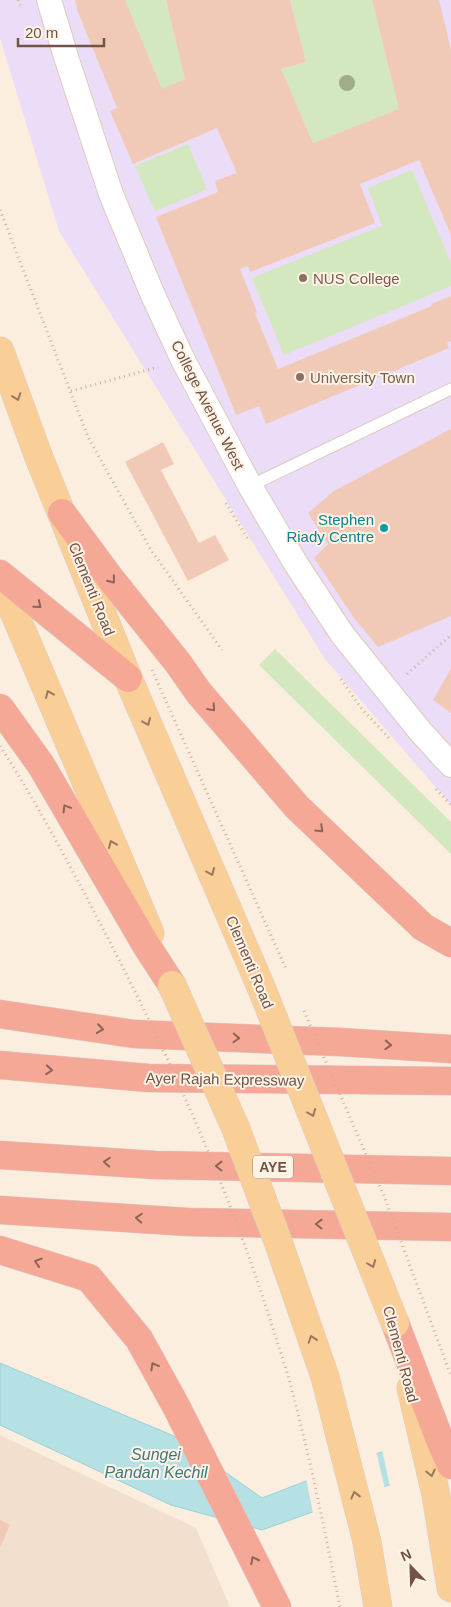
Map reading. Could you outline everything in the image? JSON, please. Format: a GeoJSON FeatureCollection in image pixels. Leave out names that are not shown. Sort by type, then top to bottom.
{"type":"FeatureCollection","features":[{"type":"Feature","properties":{"kind":"highway"},"geometry":{"type":"LineString","coordinates":[[62,513],[110,578],[178,662],[199,693],[297,807],[423,927],[451,943]]}},
{"type":"Feature","properties":{"kind":"highway"},"geometry":{"type":"LineString","coordinates":[[0,574],[128,678]]}},
{"type":"Feature","properties":{"kind":"highway"},"geometry":{"type":"LineString","coordinates":[[0,708],[41,765],[172,986]]}},
{"type":"Feature","properties":{"kind":"highway"},"geometry":{"type":"LineString","coordinates":[[0,1014],[134,1034],[340,1042],[451,1049]]}},
{"type":"Feature","properties":{"kind":"highway","name":"Ayer Rajah Expressway"},"geometry":{"type":"LineString","coordinates":[[0,1065],[148,1078],[451,1082]]}},
{"type":"Feature","properties":{"kind":"highway","name":"AYE"},"geometry":{"type":"LineString","coordinates":[[0,1155],[155,1165],[451,1170]]}},
{"type":"Feature","properties":{"kind":"highway"},"geometry":{"type":"LineString","coordinates":[[0,1210],[188,1222],[451,1227]]}},
{"type":"Feature","properties":{"kind":"highway"},"geometry":{"type":"LineString","coordinates":[[0,1250],[89,1278],[139,1339],[177,1408],[276,1606]]}},
{"type":"Feature","properties":{"kind":"highway"},"geometry":{"type":"LineString","coordinates":[[395,1323],[451,1465]]}},
{"type":"Feature","properties":{"kind":"main road","name":"Clementi Road"},"geometry":{"type":"LineString","coordinates":[[0,352],[38,455],[128,678],[261,987],[395,1323],[436,1495],[451,1588]]}},
{"type":"Feature","properties":{"kind":"main road"},"geometry":{"type":"LineString","coordinates":[[0,578],[172,986],[236,1129],[280,1247],[325,1377],[367,1542],[378,1607]]}},
{"type":"Feature","properties":{"kind":"street","name":"College Avenue West"},"geometry":{"type":"LineString","coordinates":[[49,0],[110,194],[183,360],[250,486],[296,564],[342,634],[420,731],[451,765]]}},
{"type":"Feature","properties":{"kind":"lane"},"geometry":{"type":"LineString","coordinates":[[250,486],[451,388]]}},
{"type":"Feature","properties":{"kind":"path"},"geometry":{"type":"LineString","coordinates":[[0,210],[88,437],[151,550],[222,650]]}},
{"type":"Feature","properties":{"kind":"path"},"geometry":{"type":"LineString","coordinates":[[71,391],[183,360]]}},
{"type":"Feature","properties":{"kind":"path"},"geometry":{"type":"LineString","coordinates":[[0,746],[15,769],[89,901],[146,1012],[198,1124],[249,1255],[290,1381],[315,1482],[340,1607]]}},
{"type":"Feature","properties":{"kind":"shaded area","name":"University Town"},"geometry":{"type":"Polygon","coordinates":[[[0,0],[451,0],[451,805],[325,659],[59,231],[0,38],[0,0]]]}},
{"type":"Feature","properties":{"kind":"shaded area"},"geometry":{"type":"Polygon","coordinates":[[[0,1435],[196,1528],[230,1607],[0,1607],[0,1435]]]}},
{"type":"Feature","properties":{"kind":"green space"},"geometry":{"type":"Polygon","coordinates":[[[125,0],[166,0],[185,79],[162,89],[125,0]]]}},
{"type":"Feature","properties":{"kind":"green space"},"geometry":{"type":"Polygon","coordinates":[[[290,0],[372,0],[399,109],[313,143],[281,69],[306,62],[290,0]]]}},
{"type":"Feature","properties":{"kind":"green space"},"geometry":{"type":"Polygon","coordinates":[[[188,144],[207,189],[155,211],[135,166],[188,144]]]}},
{"type":"Feature","properties":{"kind":"green space"},"geometry":{"type":"Polygon","coordinates":[[[412,170],[451,263],[451,286],[284,355],[252,278],[382,226],[368,188],[412,170]]]}},
{"type":"Feature","properties":{"kind":"green space"},"geometry":{"type":"Polygon","coordinates":[[[275,649],[451,822],[451,854],[259,665],[275,649]]]}},
{"type":"Feature","properties":{"kind":"water","name":"Sungei Pandan Kechil"},"geometry":{"type":"Polygon","coordinates":[[[0,1363],[174,1436],[262,1498],[451,1425],[451,1463],[262,1530],[171,1505],[0,1425],[0,1363]]]}},
{"type":"Feature","properties":{"kind":"pier"},"geometry":{"type":"Polygon","coordinates":[[[451,1422],[451,1466],[390,1487],[382,1449],[451,1422]]]}},
{"type":"Feature","properties":{"kind":"pier"},"geometry":{"type":"Polygon","coordinates":[[[376,1451],[385,1489],[313,1514],[306,1478],[376,1451]]]}},
{"type":"Feature","properties":{"kind":"building"},"geometry":{"type":"Polygon","coordinates":[[[75,0],[125,0],[162,89],[185,79],[166,0],[290,0],[306,62],[281,69],[313,143],[399,109],[372,0],[439,0],[451,50],[451,235],[419,160],[360,184],[375,223],[250,272],[248,266],[240,269],[257,312],[255,313],[278,369],[432,306],[431,304],[451,296],[451,341],[447,343],[449,348],[266,424],[259,406],[236,415],[156,217],[218,192],[215,181],[237,173],[217,128],[133,164],[110,111],[117,108],[78,12],[75,0]]]}},
{"type":"Feature","properties":{"kind":"building","name":"Stephen Riady Centre"},"geometry":{"type":"Polygon","coordinates":[[[451,429],[451,616],[378,647],[354,618],[314,558],[328,544],[308,513],[334,491],[451,429]]]}},
{"type":"Feature","properties":{"kind":"building"},"geometry":{"type":"Polygon","coordinates":[[[163,442],[174,464],[161,470],[199,543],[215,535],[229,560],[188,581],[125,462],[163,442]]]}},
{"type":"Feature","properties":{"kind":"building"},"geometry":{"type":"Polygon","coordinates":[[[451,669],[451,713],[433,700],[451,669]]]}},
{"type":"Feature","properties":{"kind":"building"},"geometry":{"type":"Polygon","coordinates":[[[0,1520],[10,1525],[0,1548],[0,1520]]]}},
{"type":"Feature","properties":{"kind":"place","name":"NUS College"},"geometry":{"type":"Point","coordinates":[303,278]}},
{"type":"Feature","properties":{"kind":"place","name":"University Town"},"geometry":{"type":"Point","coordinates":[300,377]}},
{"type":"Feature","properties":{"kind":"place","name":"Stephen Riady Centre"},"geometry":{"type":"Point","coordinates":[384,528]}}]}
